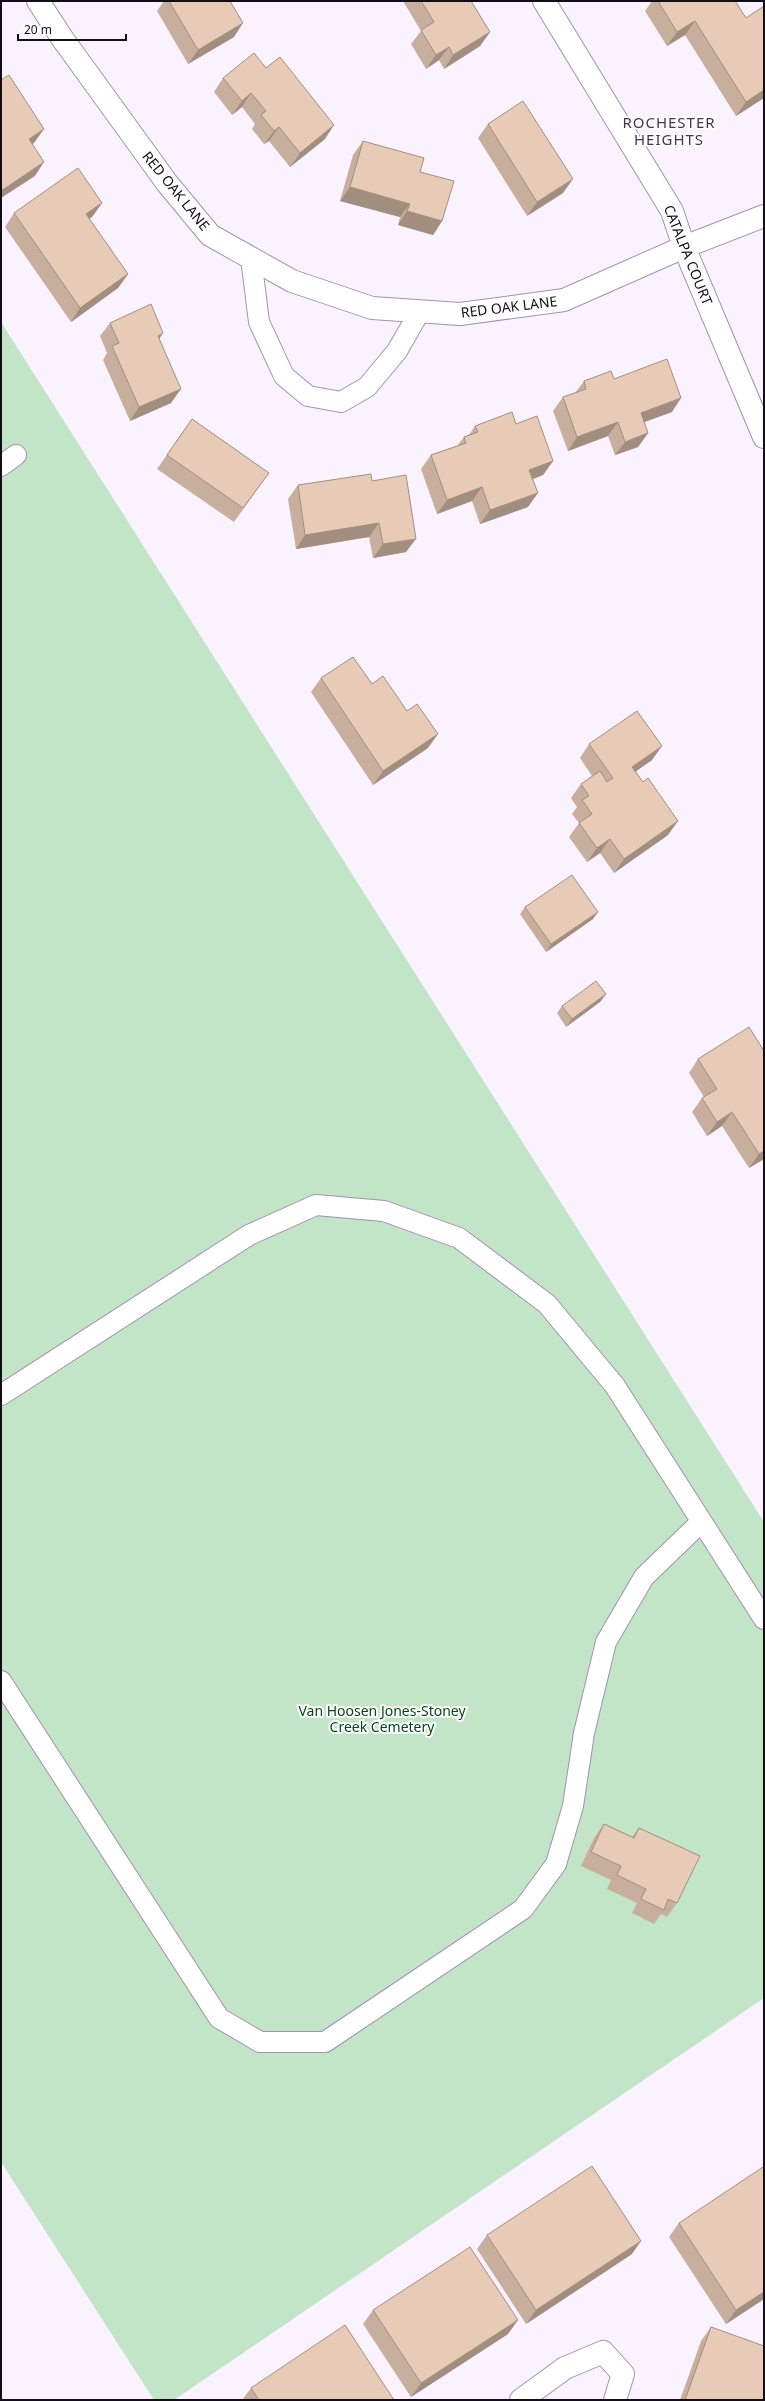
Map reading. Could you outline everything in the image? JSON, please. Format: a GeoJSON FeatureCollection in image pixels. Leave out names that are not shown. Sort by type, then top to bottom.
{"type":"FeatureCollection","features":[{"type":"Feature","properties":{"kind":"street","name":"RED OAK LANE"},"geometry":{"type":"LineString","coordinates":[[38,1],[62,38],[119,118],[167,183],[210,235],[292,281],[372,308],[460,314],[564,300],[684,247],[764,216]]}},
{"type":"Feature","properties":{"kind":"street","name":"CATALPA COURT"},"geometry":{"type":"LineString","coordinates":[[544,1],[672,211],[684,247],[764,437]]}},
{"type":"Feature","properties":{"kind":"street"},"geometry":{"type":"LineString","coordinates":[[521,2400],[565,2368],[603,2352],[624,2374],[615,2400]]}},
{"type":"Feature","properties":{"kind":"lane"},"geometry":{"type":"LineString","coordinates":[[252,258],[259,322],[284,376],[308,396],[341,402],[367,388],[397,351],[420,311]]}},
{"type":"Feature","properties":{"kind":"lane"},"geometry":{"type":"LineString","coordinates":[[1,1395],[248,1235],[316,1205],[384,1211],[458,1238],[547,1304],[615,1386],[764,1619]]}},
{"type":"Feature","properties":{"kind":"lane"},"geometry":{"type":"LineString","coordinates":[[1,1681],[219,2018],[260,2042],[324,2042],[523,1909],[556,1864],[573,1806],[584,1733],[606,1642],[644,1578],[701,1522]]}},
{"type":"Feature","properties":{"kind":"green space","name":"Van Hoosen Jones-Stoney Creek Cemetery"},"geometry":{"type":"Polygon","coordinates":[[[1,322],[764,1522],[764,1998],[174,2400],[154,2400],[1,2162],[1,322]]]}},
{"type":"Feature","properties":{"kind":"building"},"geometry":{"type":"Polygon","coordinates":[[[169,1],[230,1],[243,23],[198,50],[169,1]]]}},
{"type":"Feature","properties":{"kind":"building"},"geometry":{"type":"Polygon","coordinates":[[[421,1],[471,1],[490,32],[453,55],[449,47],[436,55],[421,30],[434,22],[421,1]]]}},
{"type":"Feature","properties":{"kind":"building"},"geometry":{"type":"Polygon","coordinates":[[[658,1],[735,1],[746,18],[764,6],[764,90],[746,102],[695,21],[677,32],[658,1]]]}},
{"type":"Feature","properties":{"kind":"building"},"geometry":{"type":"Polygon","coordinates":[[[254,53],[266,68],[280,57],[334,125],[300,153],[279,127],[274,131],[261,115],[266,111],[251,93],[242,101],[223,78],[254,53]]]}},
{"type":"Feature","properties":{"kind":"building"},"geometry":{"type":"Polygon","coordinates":[[[9,75],[44,129],[29,139],[44,162],[1,191],[1,80],[9,75]]]}},
{"type":"Feature","properties":{"kind":"building"},"geometry":{"type":"Polygon","coordinates":[[[523,101],[573,179],[537,202],[488,124],[523,101]]]}},
{"type":"Feature","properties":{"kind":"building"},"geometry":{"type":"Polygon","coordinates":[[[363,141],[424,158],[420,172],[454,181],[442,221],[407,211],[410,204],[350,187],[363,141]]]}},
{"type":"Feature","properties":{"kind":"building"},"geometry":{"type":"Polygon","coordinates":[[[78,168],[102,203],[86,214],[128,274],[80,308],[14,213],[78,168]]]}},
{"type":"Feature","properties":{"kind":"building"},"geometry":{"type":"Polygon","coordinates":[[[151,304],[163,333],[158,336],[181,389],[139,407],[112,346],[119,343],[110,323],[151,304]]]}},
{"type":"Feature","properties":{"kind":"building"},"geometry":{"type":"Polygon","coordinates":[[[667,359],[681,398],[641,413],[648,433],[625,442],[618,422],[577,437],[563,397],[586,389],[584,381],[611,371],[614,379],[667,359]]]}},
{"type":"Feature","properties":{"kind":"building"},"geometry":{"type":"Polygon","coordinates":[[[512,412],[516,424],[537,416],[553,461],[529,470],[538,493],[490,510],[482,487],[447,500],[431,455],[466,443],[464,437],[478,432],[475,426],[512,412]]]}},
{"type":"Feature","properties":{"kind":"building"},"geometry":{"type":"Polygon","coordinates":[[[192,419],[269,473],[243,508],[167,455],[192,419]]]}},
{"type":"Feature","properties":{"kind":"building"},"geometry":{"type":"Polygon","coordinates":[[[371,474],[372,481],[406,475],[416,539],[383,544],[379,523],[305,535],[298,485],[371,474]]]}},
{"type":"Feature","properties":{"kind":"building"},"geometry":{"type":"Polygon","coordinates":[[[353,657],[372,684],[383,676],[407,711],[417,704],[438,734],[383,771],[321,678],[353,657]]]}},
{"type":"Feature","properties":{"kind":"building"},"geometry":{"type":"Polygon","coordinates":[[[637,711],[662,746],[632,767],[643,782],[648,778],[678,821],[624,859],[610,839],[597,848],[579,823],[592,814],[582,800],[589,796],[581,784],[600,771],[607,782],[613,778],[589,744],[637,711]]]}},
{"type":"Feature","properties":{"kind":"building"},"geometry":{"type":"Polygon","coordinates":[[[572,875],[598,912],[551,944],[525,907],[572,875]]]}},
{"type":"Feature","properties":{"kind":"building"},"geometry":{"type":"Polygon","coordinates":[[[596,981],[606,994],[572,1019],[562,1006],[596,981]]]}},
{"type":"Feature","properties":{"kind":"building"},"geometry":{"type":"Polygon","coordinates":[[[749,1027],[764,1051],[764,1151],[759,1154],[732,1112],[717,1122],[702,1098],[717,1089],[698,1059],[749,1027]]]}},
{"type":"Feature","properties":{"kind":"building"},"geometry":{"type":"Polygon","coordinates":[[[604,1824],[634,1838],[639,1828],[700,1856],[677,1903],[668,1899],[664,1910],[641,1899],[646,1889],[617,1875],[621,1866],[591,1852],[604,1824]]]}},
{"type":"Feature","properties":{"kind":"building"},"geometry":{"type":"Polygon","coordinates":[[[592,2166],[641,2241],[536,2310],[487,2235],[592,2166]]]}},
{"type":"Feature","properties":{"kind":"building"},"geometry":{"type":"Polygon","coordinates":[[[763,2167],[764,2292],[736,2310],[679,2223],[763,2167]]]}},
{"type":"Feature","properties":{"kind":"building"},"geometry":{"type":"Polygon","coordinates":[[[470,2247],[518,2320],[421,2383],[373,2310],[470,2247]]]}},
{"type":"Feature","properties":{"kind":"building"},"geometry":{"type":"Polygon","coordinates":[[[345,2325],[394,2400],[259,2400],[251,2388],[345,2325]]]}},
{"type":"Feature","properties":{"kind":"building"},"geometry":{"type":"Polygon","coordinates":[[[711,2327],[764,2346],[764,2400],[685,2400],[711,2327]]]}},
{"type":"Feature","properties":{"kind":"district","name":"ROCHESTER HEIGHTS"},"geometry":{"type":"Point","coordinates":[669,132]}}]}
